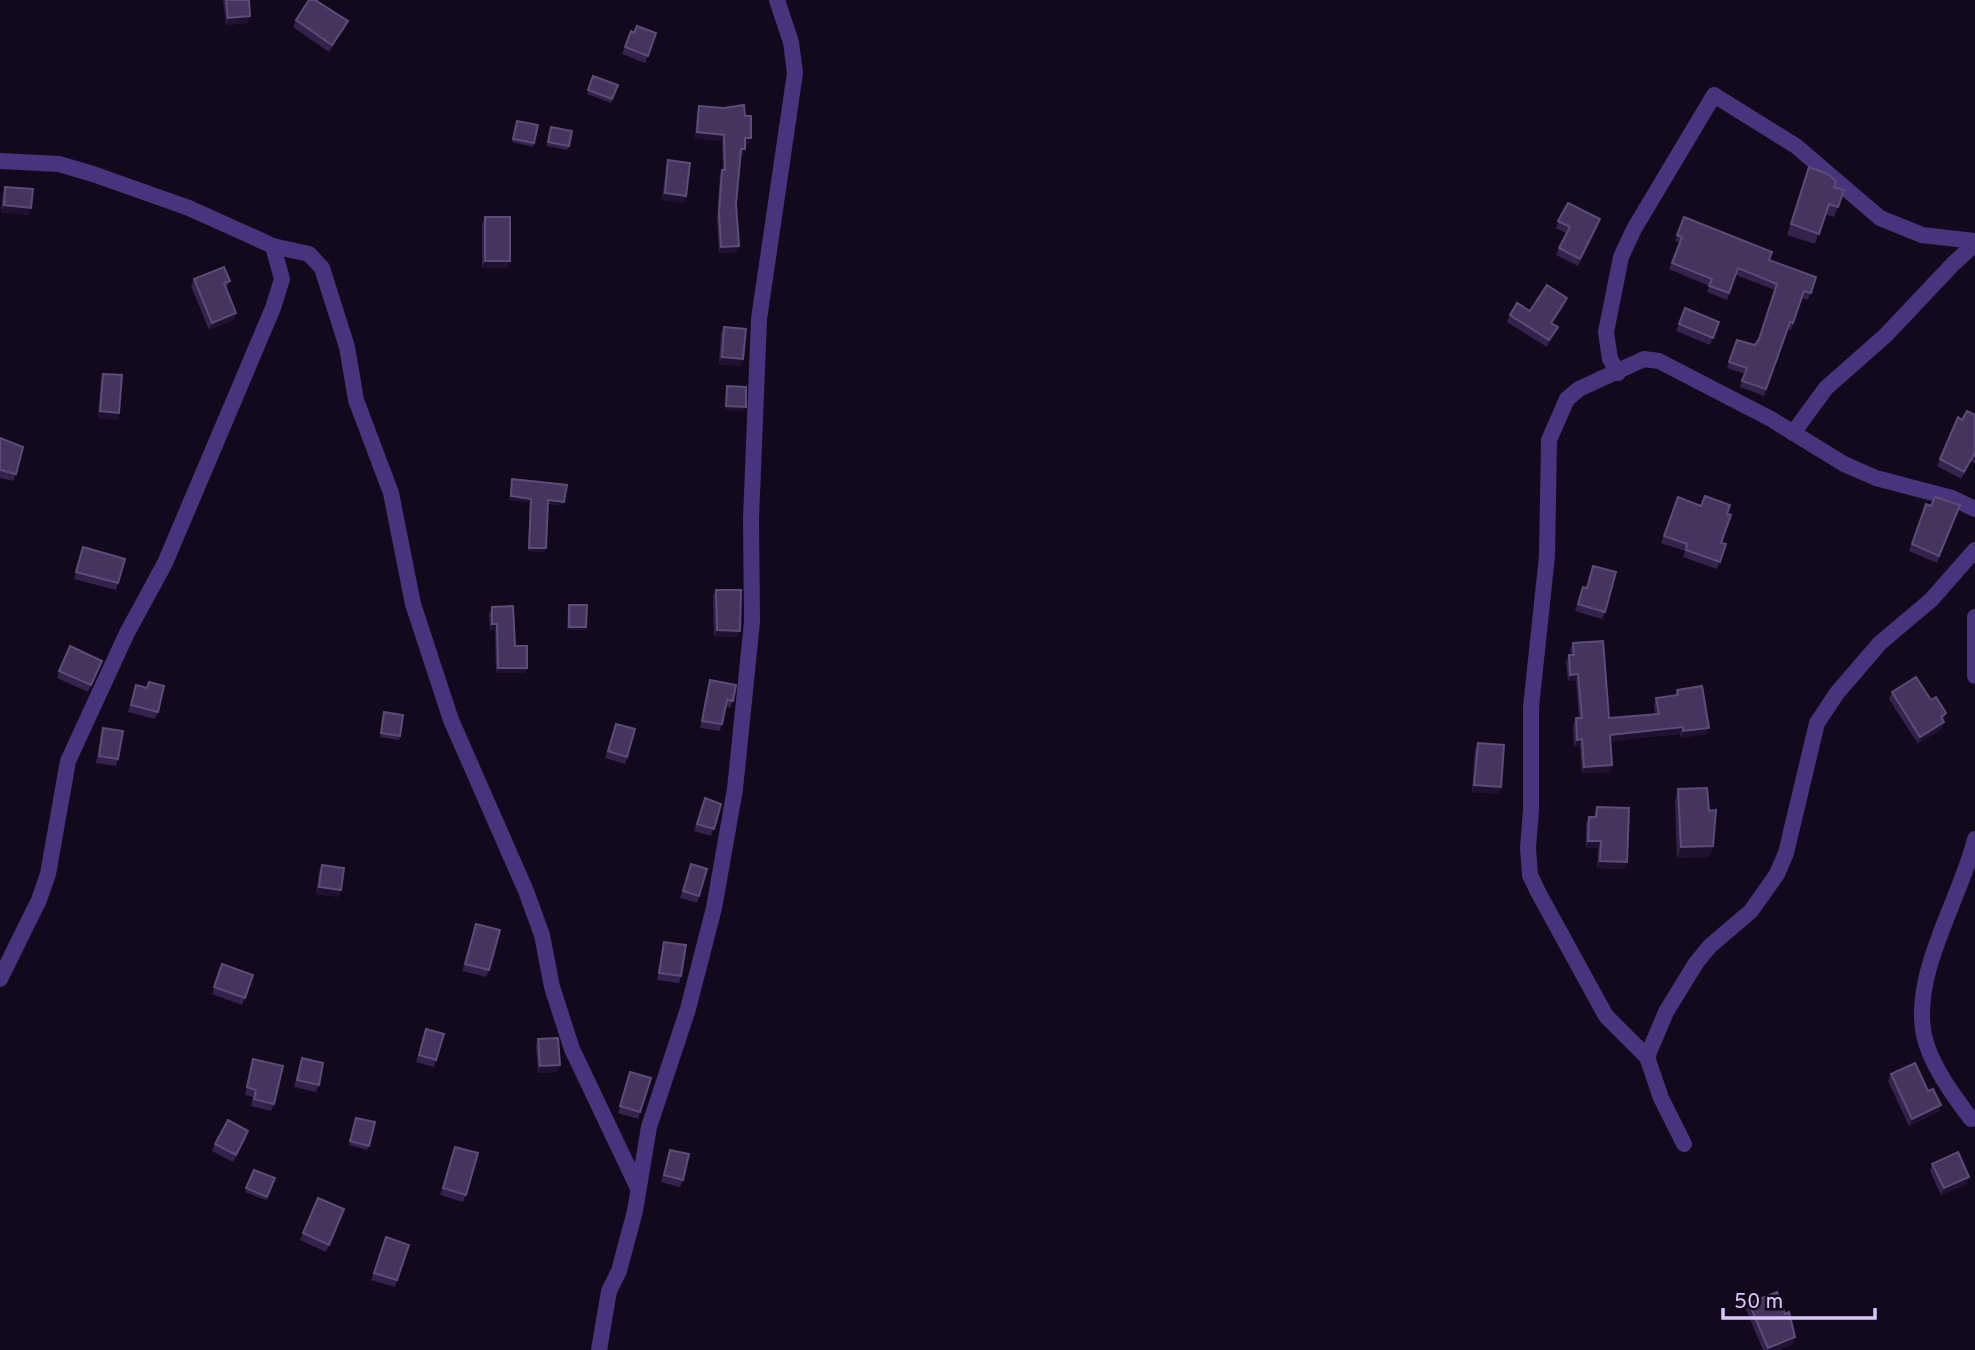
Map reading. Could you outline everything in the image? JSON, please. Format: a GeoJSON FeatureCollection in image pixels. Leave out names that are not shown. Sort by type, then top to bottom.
{"type":"FeatureCollection","features":[{"type":"Feature","properties":{"kind":"street"},"geometry":{"type":"LineString","coordinates":[[599,1350],[603,1315],[635,1211],[649,1128],[688,1009],[715,908],[735,789],[752,622],[751,519],[759,318],[795,73],[791,42],[778,0]]}},
{"type":"Feature","properties":{"kind":"street"},"geometry":{"type":"LineString","coordinates":[[1618,373],[1609,359],[1606,332],[1621,257],[1634,229],[1714,95],[1796,146],[1880,218],[1922,235],[1975,243]]}},
{"type":"Feature","properties":{"kind":"street"},"geometry":{"type":"LineString","coordinates":[[0,161],[59,163],[189,208],[273,246],[298,250],[317,260],[328,284],[347,346],[356,400],[391,493],[412,604],[448,711],[493,811],[542,935],[552,988],[572,1049],[638,1187]]}},
{"type":"Feature","properties":{"kind":"street"},"geometry":{"type":"LineString","coordinates":[[1793,433],[1826,388],[1886,335],[1975,243]]}},
{"type":"Feature","properties":{"kind":"street"},"geometry":{"type":"LineString","coordinates":[[0,979],[39,900],[48,874],[68,761],[127,633],[165,563],[276,300],[282,279],[273,246]]}},
{"type":"Feature","properties":{"kind":"street"},"geometry":{"type":"LineString","coordinates":[[1684,1144],[1661,1098],[1647,1057],[1611,1022],[1595,999],[1566,938],[1530,875],[1528,855],[1531,707],[1546,555],[1549,440],[1567,399],[1579,389],[1644,359],[1659,361],[1793,433],[1844,464],[1876,478],[1941,495],[1975,509]]}},
{"type":"Feature","properties":{"kind":"street"},"geometry":{"type":"LineString","coordinates":[[1647,1057],[1666,1012],[1696,963],[1710,946],[1751,911],[1777,874],[1786,853],[1817,723],[1826,708],[1880,643],[1931,600],[1975,550]]}},
{"type":"Feature","properties":{"kind":"street"},"geometry":{"type":"LineString","coordinates":[[1975,617],[1975,676]]}},
{"type":"Feature","properties":{"kind":"street"},"geometry":{"type":"LineString","coordinates":[[1971,1119],[1936,1065],[1924,1036],[1922,1011],[1932,962],[1963,883],[1975,839]]}},
{"type":"Feature","properties":{"kind":"building"},"geometry":{"type":"Polygon","coordinates":[[[226,0],[249,0],[250,16],[228,18],[226,0]]]}},
{"type":"Feature","properties":{"kind":"building"},"geometry":{"type":"Polygon","coordinates":[[[309,0],[315,0],[348,21],[332,45],[296,20],[309,0]]]}},
{"type":"Feature","properties":{"kind":"building"},"geometry":{"type":"Polygon","coordinates":[[[637,26],[656,33],[648,56],[625,47],[631,31],[634,33],[637,26]]]}},
{"type":"Feature","properties":{"kind":"building"},"geometry":{"type":"Polygon","coordinates":[[[593,76],[618,85],[612,99],[588,90],[593,76]]]}},
{"type":"Feature","properties":{"kind":"building"},"geometry":{"type":"Polygon","coordinates":[[[744,105],[745,116],[751,116],[751,138],[745,138],[745,149],[741,149],[736,204],[739,246],[721,247],[719,213],[722,170],[725,170],[724,135],[697,132],[699,106],[724,108],[744,105]]]}},
{"type":"Feature","properties":{"kind":"building"},"geometry":{"type":"Polygon","coordinates":[[[517,121],[538,125],[534,143],[513,139],[517,121]]]}},
{"type":"Feature","properties":{"kind":"building"},"geometry":{"type":"Polygon","coordinates":[[[551,127],[572,131],[569,146],[548,142],[551,127]]]}},
{"type":"Feature","properties":{"kind":"building"},"geometry":{"type":"Polygon","coordinates":[[[668,160],[690,163],[686,196],[665,193],[668,160]]]}},
{"type":"Feature","properties":{"kind":"building"},"geometry":{"type":"Polygon","coordinates":[[[1809,167],[1828,174],[1836,181],[1834,187],[1844,190],[1838,207],[1829,204],[1819,234],[1791,224],[1809,167]]]}},
{"type":"Feature","properties":{"kind":"building"},"geometry":{"type":"Polygon","coordinates":[[[5,187],[33,189],[31,208],[4,205],[5,187]]]}},
{"type":"Feature","properties":{"kind":"building"},"geometry":{"type":"Polygon","coordinates":[[[1568,203],[1600,219],[1580,259],[1559,248],[1570,227],[1558,221],[1568,203]]]}},
{"type":"Feature","properties":{"kind":"building"},"geometry":{"type":"Polygon","coordinates":[[[485,217],[510,217],[510,261],[485,261],[485,217]]]}},
{"type":"Feature","properties":{"kind":"building"},"geometry":{"type":"Polygon","coordinates":[[[1684,217],[1772,252],[1769,260],[1816,277],[1811,293],[1804,291],[1793,323],[1790,322],[1766,389],[1742,381],[1747,368],[1729,362],[1737,340],[1755,345],[1759,339],[1777,284],[1738,268],[1729,293],[1709,286],[1712,279],[1672,263],[1682,237],[1677,235],[1684,217]]]}},
{"type":"Feature","properties":{"kind":"building"},"geometry":{"type":"Polygon","coordinates":[[[224,267],[230,281],[224,283],[236,313],[212,323],[194,279],[224,267]]]}},
{"type":"Feature","properties":{"kind":"building"},"geometry":{"type":"Polygon","coordinates":[[[1547,285],[1567,298],[1551,323],[1558,327],[1549,340],[1510,315],[1517,303],[1530,311],[1547,285]]]}},
{"type":"Feature","properties":{"kind":"building"},"geometry":{"type":"Polygon","coordinates":[[[1685,308],[1719,322],[1713,338],[1679,324],[1685,308]]]}},
{"type":"Feature","properties":{"kind":"building"},"geometry":{"type":"Polygon","coordinates":[[[724,327],[746,329],[743,359],[722,357],[724,327]]]}},
{"type":"Feature","properties":{"kind":"building"},"geometry":{"type":"Polygon","coordinates":[[[103,374],[122,375],[119,413],[100,411],[103,374]]]}},
{"type":"Feature","properties":{"kind":"building"},"geometry":{"type":"Polygon","coordinates":[[[727,386],[746,387],[746,407],[726,406],[727,386]]]}},
{"type":"Feature","properties":{"kind":"building"},"geometry":{"type":"Polygon","coordinates":[[[1967,411],[1975,415],[1975,455],[1964,472],[1940,459],[1958,417],[1962,420],[1967,411]]]}},
{"type":"Feature","properties":{"kind":"building"},"geometry":{"type":"Polygon","coordinates":[[[0,438],[23,447],[16,474],[0,470],[0,438]]]}},
{"type":"Feature","properties":{"kind":"building"},"geometry":{"type":"Polygon","coordinates":[[[512,479],[567,485],[564,502],[548,500],[546,548],[529,548],[531,499],[511,496],[512,479]]]}},
{"type":"Feature","properties":{"kind":"building"},"geometry":{"type":"Polygon","coordinates":[[[1705,496],[1730,505],[1727,514],[1731,515],[1721,543],[1726,544],[1720,562],[1686,550],[1687,544],[1664,536],[1678,497],[1701,506],[1705,496]]]}},
{"type":"Feature","properties":{"kind":"building"},"geometry":{"type":"Polygon","coordinates":[[[1935,497],[1960,505],[1939,556],[1912,544],[1926,504],[1931,506],[1935,497]]]}},
{"type":"Feature","properties":{"kind":"building"},"geometry":{"type":"Polygon","coordinates":[[[83,547],[125,559],[118,583],[76,572],[83,547]]]}},
{"type":"Feature","properties":{"kind":"building"},"geometry":{"type":"Polygon","coordinates":[[[1593,566],[1616,572],[1605,612],[1578,604],[1583,587],[1587,588],[1593,566]]]}},
{"type":"Feature","properties":{"kind":"building"},"geometry":{"type":"Polygon","coordinates":[[[716,590],[741,590],[740,631],[717,630],[716,590]]]}},
{"type":"Feature","properties":{"kind":"building"},"geometry":{"type":"Polygon","coordinates":[[[569,605],[587,605],[586,627],[569,627],[569,605]]]}},
{"type":"Feature","properties":{"kind":"building"},"geometry":{"type":"Polygon","coordinates":[[[513,606],[515,646],[527,646],[527,668],[498,668],[497,624],[492,624],[492,607],[513,606]]]}},
{"type":"Feature","properties":{"kind":"building"},"geometry":{"type":"Polygon","coordinates":[[[1603,641],[1609,718],[1659,714],[1656,698],[1678,695],[1677,690],[1702,686],[1709,728],[1683,731],[1683,727],[1610,735],[1612,765],[1584,767],[1582,739],[1577,740],[1576,718],[1582,718],[1578,674],[1570,675],[1569,655],[1574,655],[1573,643],[1603,641]]]}},
{"type":"Feature","properties":{"kind":"building"},"geometry":{"type":"Polygon","coordinates":[[[70,646],[102,661],[91,685],[59,671],[70,646]]]}},
{"type":"Feature","properties":{"kind":"building"},"geometry":{"type":"Polygon","coordinates":[[[1916,677],[1931,700],[1936,697],[1946,713],[1941,717],[1944,722],[1920,737],[1892,692],[1916,677]]]}},
{"type":"Feature","properties":{"kind":"building"},"geometry":{"type":"Polygon","coordinates":[[[710,680],[736,685],[733,701],[727,700],[722,724],[702,721],[710,680]]]}},
{"type":"Feature","properties":{"kind":"building"},"geometry":{"type":"Polygon","coordinates":[[[149,682],[164,686],[158,712],[131,705],[136,685],[147,688],[149,682]]]}},
{"type":"Feature","properties":{"kind":"building"},"geometry":{"type":"Polygon","coordinates":[[[384,712],[403,715],[400,736],[381,733],[384,712]]]}},
{"type":"Feature","properties":{"kind":"building"},"geometry":{"type":"Polygon","coordinates":[[[616,724],[635,729],[627,757],[608,751],[616,724]]]}},
{"type":"Feature","properties":{"kind":"building"},"geometry":{"type":"Polygon","coordinates":[[[103,728],[123,731],[118,759],[99,756],[103,728]]]}},
{"type":"Feature","properties":{"kind":"building"},"geometry":{"type":"Polygon","coordinates":[[[1478,743],[1504,745],[1501,787],[1474,785],[1478,743]]]}},
{"type":"Feature","properties":{"kind":"building"},"geometry":{"type":"Polygon","coordinates":[[[1707,788],[1709,811],[1716,810],[1713,846],[1681,847],[1678,789],[1707,788]]]}},
{"type":"Feature","properties":{"kind":"building"},"geometry":{"type":"Polygon","coordinates":[[[705,798],[721,804],[714,829],[697,824],[705,798]]]}},
{"type":"Feature","properties":{"kind":"building"},"geometry":{"type":"Polygon","coordinates":[[[1597,807],[1629,808],[1627,862],[1600,861],[1601,841],[1588,841],[1589,817],[1596,817],[1597,807]]]}},
{"type":"Feature","properties":{"kind":"building"},"geometry":{"type":"Polygon","coordinates":[[[691,864],[707,869],[699,896],[683,891],[691,864]]]}},
{"type":"Feature","properties":{"kind":"building"},"geometry":{"type":"Polygon","coordinates":[[[322,865],[344,868],[341,890],[319,887],[322,865]]]}},
{"type":"Feature","properties":{"kind":"building"},"geometry":{"type":"Polygon","coordinates":[[[476,924],[500,930],[489,970],[465,964],[476,924]]]}},
{"type":"Feature","properties":{"kind":"building"},"geometry":{"type":"Polygon","coordinates":[[[664,942],[686,945],[681,976],[659,973],[664,942]]]}},
{"type":"Feature","properties":{"kind":"building"},"geometry":{"type":"Polygon","coordinates":[[[222,964],[253,975],[245,998],[214,987],[222,964]]]}},
{"type":"Feature","properties":{"kind":"building"},"geometry":{"type":"Polygon","coordinates":[[[426,1029],[444,1034],[436,1060],[419,1055],[426,1029]]]}},
{"type":"Feature","properties":{"kind":"building"},"geometry":{"type":"Polygon","coordinates":[[[558,1038],[560,1065],[540,1066],[538,1039],[558,1038]]]}},
{"type":"Feature","properties":{"kind":"building"},"geometry":{"type":"Polygon","coordinates":[[[302,1058],[323,1063],[319,1085],[297,1080],[302,1058]]]}},
{"type":"Feature","properties":{"kind":"building"},"geometry":{"type":"Polygon","coordinates":[[[253,1059],[283,1066],[274,1104],[254,1099],[256,1090],[247,1087],[253,1059]]]}},
{"type":"Feature","properties":{"kind":"building"},"geometry":{"type":"Polygon","coordinates":[[[1915,1063],[1928,1091],[1933,1089],[1941,1105],[1912,1119],[1891,1074],[1915,1063]]]}},
{"type":"Feature","properties":{"kind":"building"},"geometry":{"type":"Polygon","coordinates":[[[630,1072],[651,1078],[640,1112],[620,1106],[630,1072]]]}},
{"type":"Feature","properties":{"kind":"building"},"geometry":{"type":"Polygon","coordinates":[[[356,1118],[375,1122],[369,1146],[350,1141],[356,1118]]]}},
{"type":"Feature","properties":{"kind":"building"},"geometry":{"type":"Polygon","coordinates":[[[228,1120],[248,1131],[236,1155],[215,1144],[228,1120]]]}},
{"type":"Feature","properties":{"kind":"building"},"geometry":{"type":"Polygon","coordinates":[[[455,1147],[478,1153],[466,1195],[443,1188],[455,1147]]]}},
{"type":"Feature","properties":{"kind":"building"},"geometry":{"type":"Polygon","coordinates":[[[670,1150],[689,1154],[683,1180],[664,1175],[670,1150]]]}},
{"type":"Feature","properties":{"kind":"building"},"geometry":{"type":"Polygon","coordinates":[[[1958,1152],[1969,1177],[1944,1188],[1932,1164],[1958,1152]]]}},
{"type":"Feature","properties":{"kind":"building"},"geometry":{"type":"Polygon","coordinates":[[[254,1170],[275,1178],[267,1197],[246,1188],[254,1170]]]}},
{"type":"Feature","properties":{"kind":"building"},"geometry":{"type":"Polygon","coordinates":[[[318,1198],[344,1209],[329,1245],[303,1233],[318,1198]]]}},
{"type":"Feature","properties":{"kind":"building"},"geometry":{"type":"Polygon","coordinates":[[[386,1237],[409,1245],[397,1280],[374,1273],[386,1237]]]}},
{"type":"Feature","properties":{"kind":"building"},"geometry":{"type":"Polygon","coordinates":[[[1777,1292],[1785,1314],[1789,1312],[1795,1337],[1768,1348],[1749,1303],[1777,1292]]]}}]}
